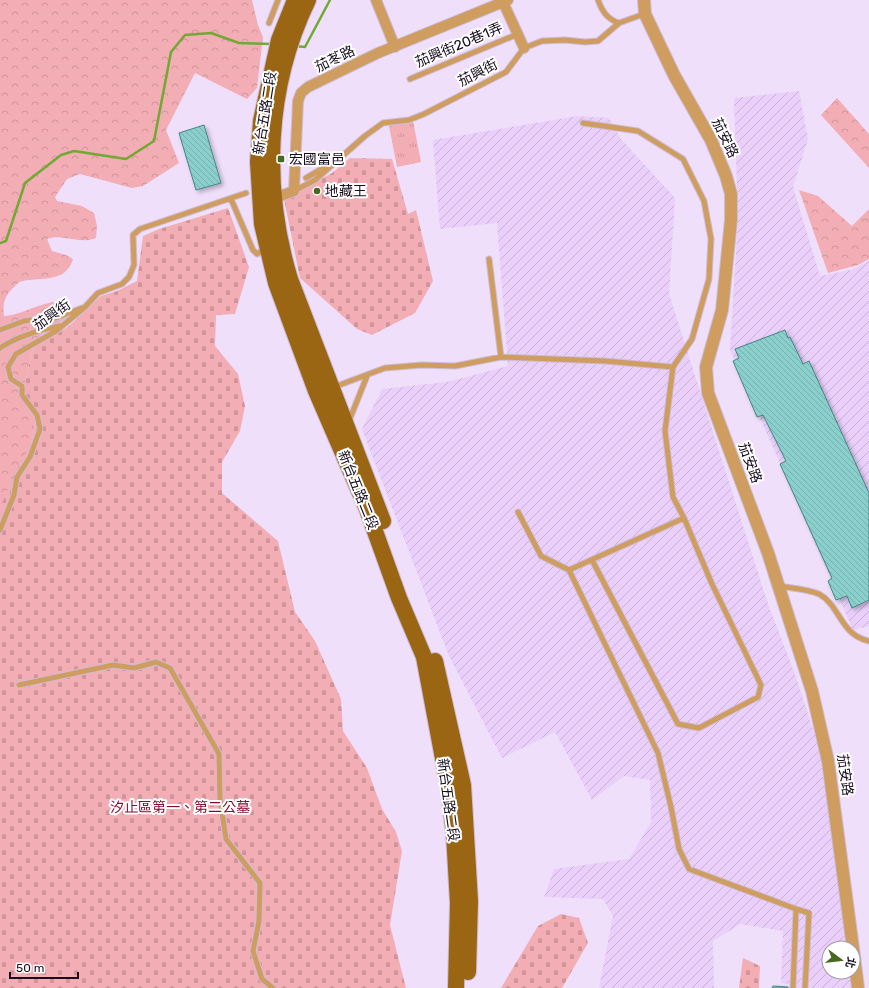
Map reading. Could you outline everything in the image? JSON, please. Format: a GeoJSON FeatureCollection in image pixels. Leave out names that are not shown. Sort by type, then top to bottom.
{"type":"FeatureCollection","features":[{"type":"Feature","properties":{"kind":"main road","name":"新台五路二段"},"geometry":{"type":"LineString","coordinates":[[266,177],[259,139],[264,100],[279,40],[295,0]]}},
{"type":"Feature","properties":{"kind":"main road","name":"新台五路二段"},"geometry":{"type":"LineString","coordinates":[[308,0],[288,51],[281,77],[266,177],[259,198],[267,248],[276,283],[323,389],[433,650],[463,786],[470,901],[467,988]]}},
{"type":"Feature","properties":{"kind":"main road","name":"新台五路二段"},"geometry":{"type":"LineString","coordinates":[[259,198],[282,254],[323,389]]}},
{"type":"Feature","properties":{"kind":"main road","name":"新台五路二段"},"geometry":{"type":"LineString","coordinates":[[341,432],[399,598],[424,657],[448,785],[454,834],[458,904],[456,988]]}},
{"type":"Feature","properties":{"kind":"street"},"geometry":{"type":"LineString","coordinates":[[376,0],[395,47]]}},
{"type":"Feature","properties":{"kind":"street","name":"茄安路"},"geometry":{"type":"LineString","coordinates":[[644,0],[645,14],[674,75],[711,140],[726,176],[731,194],[731,220],[722,310],[706,367],[708,393],[778,586],[812,691],[823,733],[828,761],[852,940]]}},
{"type":"Feature","properties":{"kind":"street"},"geometry":{"type":"LineString","coordinates":[[505,1],[524,48]]}},
{"type":"Feature","properties":{"kind":"street","name":"茄苳路"},"geometry":{"type":"LineString","coordinates":[[294,191],[298,101],[301,93],[308,87],[395,47],[505,1]]}},
{"type":"Feature","properties":{"kind":"street"},"geometry":{"type":"LineString","coordinates":[[259,198],[294,191]]}},
{"type":"Feature","properties":{"kind":"lane"},"geometry":{"type":"LineString","coordinates":[[269,23],[278,0]]}},
{"type":"Feature","properties":{"kind":"lane"},"geometry":{"type":"LineString","coordinates":[[598,0],[604,14],[611,21],[618,23]]}},
{"type":"Feature","properties":{"kind":"lane"},"geometry":{"type":"LineString","coordinates":[[524,48],[542,41],[598,41],[618,23],[645,14]]}},
{"type":"Feature","properties":{"kind":"lane","name":"茄興街20巷1弄"},"geometry":{"type":"LineString","coordinates":[[410,79],[518,34]]}},
{"type":"Feature","properties":{"kind":"lane","name":"茄興街"},"geometry":{"type":"LineString","coordinates":[[294,191],[315,180],[342,158],[365,136],[383,124],[409,120],[496,79],[506,72],[524,48]]}},
{"type":"Feature","properties":{"kind":"lane"},"geometry":{"type":"LineString","coordinates":[[583,123],[638,131],[683,159],[704,201],[711,239],[709,279],[692,339],[673,367],[665,431],[673,497],[684,518],[712,584],[761,685],[758,697],[699,728],[678,724],[592,560]]}},
{"type":"Feature","properties":{"kind":"lane","name":"茄興街"},"geometry":{"type":"LineString","coordinates":[[306,178],[342,158]]}},
{"type":"Feature","properties":{"kind":"lane","name":"茄興街"},"geometry":{"type":"LineString","coordinates":[[0,530],[14,495],[17,477],[30,457],[40,429],[37,415],[22,395],[22,386],[11,378],[8,367],[16,354],[61,326],[85,307],[98,293],[122,284],[129,277],[134,265],[132,235],[140,229],[231,199],[259,198]]}},
{"type":"Feature","properties":{"kind":"lane"},"geometry":{"type":"LineString","coordinates":[[231,199],[253,250],[257,254],[267,248]]}},
{"type":"Feature","properties":{"kind":"lane"},"geometry":{"type":"LineString","coordinates":[[489,258],[501,357]]}},
{"type":"Feature","properties":{"kind":"lane"},"geometry":{"type":"LineString","coordinates":[[0,330],[24,322],[46,318],[56,318],[85,307]]}},
{"type":"Feature","properties":{"kind":"lane"},"geometry":{"type":"LineString","coordinates":[[0,348],[13,340],[40,330],[61,326]]}},
{"type":"Feature","properties":{"kind":"lane"},"geometry":{"type":"LineString","coordinates":[[323,389],[367,376],[385,368],[422,365],[455,366],[501,357],[605,361],[673,367]]}},
{"type":"Feature","properties":{"kind":"lane"},"geometry":{"type":"LineString","coordinates":[[341,432],[367,376]]}},
{"type":"Feature","properties":{"kind":"lane"},"geometry":{"type":"LineString","coordinates":[[518,512],[541,556],[569,570],[658,753],[671,807],[678,849],[690,870],[809,913],[806,988]]}},
{"type":"Feature","properties":{"kind":"lane"},"geometry":{"type":"LineString","coordinates":[[569,570],[684,518]]}},
{"type":"Feature","properties":{"kind":"lane"},"geometry":{"type":"LineString","coordinates":[[778,586],[818,594],[828,601],[847,629],[869,641]]}},
{"type":"Feature","properties":{"kind":"lane"},"geometry":{"type":"LineString","coordinates":[[19,685],[113,665],[134,668],[156,662],[170,668],[219,754],[220,799],[226,839],[260,883],[259,921],[253,952],[262,979],[273,988]]}},
{"type":"Feature","properties":{"kind":"lane"},"geometry":{"type":"LineString","coordinates":[[793,988],[796,909]]}},
{"type":"Feature","properties":{"kind":"shaded area"},"geometry":{"type":"Polygon","coordinates":[[[799,91],[808,139],[793,187],[820,276],[851,270],[869,261],[869,626],[853,630],[730,350],[738,218],[734,98],[799,91]]]}},
{"type":"Feature","properties":{"kind":"shaded area"},"geometry":{"type":"Polygon","coordinates":[[[578,116],[609,118],[621,139],[675,198],[669,294],[768,604],[796,677],[820,751],[847,940],[821,940],[821,980],[853,980],[854,988],[789,988],[789,984],[781,983],[783,931],[740,924],[713,941],[714,988],[599,988],[613,916],[603,899],[544,897],[554,869],[629,859],[651,822],[650,780],[624,776],[592,800],[555,732],[502,758],[449,656],[362,429],[382,389],[447,382],[508,366],[497,223],[440,229],[433,140],[578,116]]]}},
{"type":"Feature","properties":{"kind":"green space"},"geometry":{"type":"Polygon","coordinates":[[[0,0],[252,0],[258,25],[263,37],[257,88],[247,99],[195,73],[166,130],[179,163],[143,186],[132,188],[80,174],[67,179],[55,197],[57,201],[82,206],[94,213],[97,226],[96,238],[90,240],[59,237],[47,239],[52,251],[66,255],[73,259],[70,267],[65,272],[52,278],[21,282],[12,289],[5,300],[3,307],[4,316],[56,302],[63,302],[71,307],[68,317],[39,337],[33,348],[23,392],[36,418],[31,445],[0,509],[0,0]]]}},
{"type":"Feature","properties":{"kind":"green space"},"geometry":{"type":"Polygon","coordinates":[[[837,98],[869,134],[869,168],[821,115],[837,98]]]}},
{"type":"Feature","properties":{"kind":"green space"},"geometry":{"type":"Polygon","coordinates":[[[413,121],[421,162],[397,167],[389,126],[413,121]]]}},
{"type":"Feature","properties":{"kind":"green space"},"geometry":{"type":"Polygon","coordinates":[[[350,158],[392,159],[408,214],[416,210],[433,281],[415,313],[372,335],[357,329],[300,278],[284,199],[332,173],[350,158]]]}},
{"type":"Feature","properties":{"kind":"green space"},"geometry":{"type":"Polygon","coordinates":[[[799,190],[818,196],[852,226],[869,209],[869,259],[858,265],[828,273],[799,190]]]}},
{"type":"Feature","properties":{"kind":"green space","name":"汐止區第一、第二公墓"},"geometry":{"type":"Polygon","coordinates":[[[228,208],[249,267],[235,314],[216,315],[215,346],[238,374],[245,406],[240,431],[222,462],[222,493],[278,541],[295,612],[315,641],[341,699],[343,731],[367,768],[382,809],[396,832],[402,851],[390,925],[406,988],[0,988],[0,509],[12,478],[31,445],[36,418],[23,392],[33,348],[69,326],[101,296],[117,291],[137,281],[143,236],[159,229],[228,208]]]}},
{"type":"Feature","properties":{"kind":"green space"},"geometry":{"type":"Polygon","coordinates":[[[561,914],[579,918],[588,943],[562,988],[501,988],[538,926],[561,914]]]}},
{"type":"Feature","properties":{"kind":"green space"},"geometry":{"type":"Polygon","coordinates":[[[743,958],[760,966],[759,988],[739,988],[743,958]]]}},
{"type":"Feature","properties":{"kind":"building"},"geometry":{"type":"Polygon","coordinates":[[[204,125],[221,183],[196,190],[179,133],[204,125]]]}},
{"type":"Feature","properties":{"kind":"building"},"geometry":{"type":"Polygon","coordinates":[[[785,330],[803,364],[809,361],[869,493],[869,600],[852,608],[847,596],[836,600],[828,581],[832,578],[780,464],[786,461],[763,415],[757,417],[733,361],[739,358],[735,349],[785,330]]]}},
{"type":"Feature","properties":{"kind":"building"},"geometry":{"type":"Polygon","coordinates":[[[773,986],[788,987],[788,988],[772,988],[773,986]]]}},
{"type":"Feature","properties":{"kind":"waterway"},"geometry":{"type":"LineString","coordinates":[[295,46],[305,47],[330,0]]}},
{"type":"Feature","properties":{"kind":"waterway"},"geometry":{"type":"LineString","coordinates":[[0,243],[6,241],[25,183],[61,155],[74,151],[126,159],[154,141],[171,52],[185,35],[211,33],[239,43],[272,44]]}},
{"type":"Feature","properties":{"kind":"place","name":"宏國富邑"},"geometry":{"type":"Point","coordinates":[281,159]}},
{"type":"Feature","properties":{"kind":"place","name":"地藏王"},"geometry":{"type":"Point","coordinates":[317,191]}}]}
